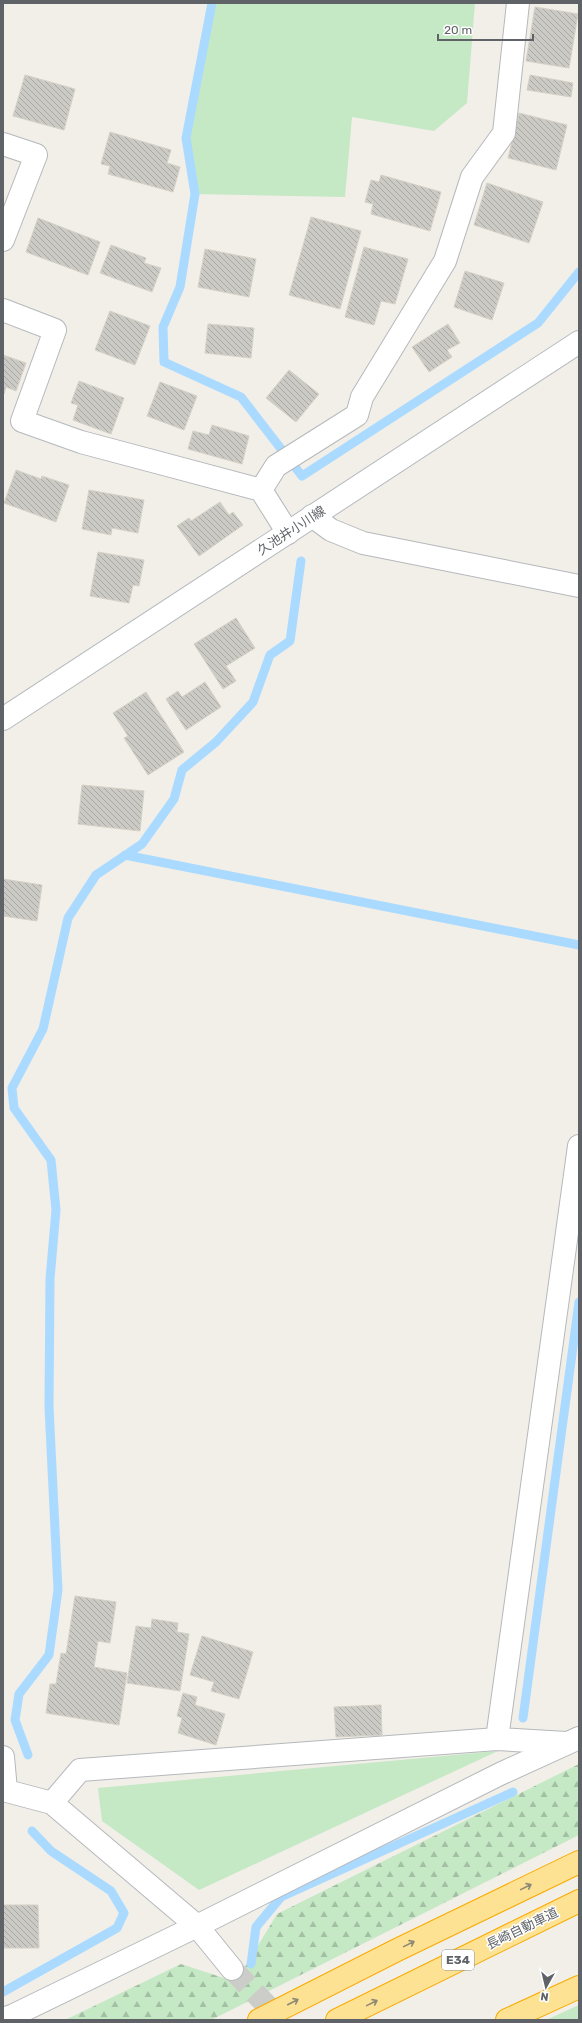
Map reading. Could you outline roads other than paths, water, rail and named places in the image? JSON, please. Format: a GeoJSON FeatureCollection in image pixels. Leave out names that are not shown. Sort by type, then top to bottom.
{"type":"FeatureCollection","features":[{"type":"Feature","properties":{"kind":"highway"},"geometry":{"type":"LineString","coordinates":[[258,2020],[397,1950],[579,1862]]}},
{"type":"Feature","properties":{"kind":"highway","name":"長崎自動車道"},"geometry":{"type":"LineString","coordinates":[[337,2020],[579,1901]]}},
{"type":"Feature","properties":{"kind":"highway"},"geometry":{"type":"LineString","coordinates":[[507,2020],[579,1986]]}},
{"type":"Feature","properties":{"kind":"street"},"geometry":{"type":"LineString","coordinates":[[261,490],[276,466],[357,415],[362,397],[445,261],[472,177],[504,133],[518,3]]}},
{"type":"Feature","properties":{"kind":"street"},"geometry":{"type":"LineString","coordinates":[[3,144],[36,155],[3,240]]}},
{"type":"Feature","properties":{"kind":"street"},"geometry":{"type":"LineString","coordinates":[[3,310],[55,330],[22,421],[81,442],[261,490],[288,533]]}},
{"type":"Feature","properties":{"kind":"street","name":"久池井小川線"},"geometry":{"type":"LineString","coordinates":[[3,719],[579,342]]}},
{"type":"Feature","properties":{"kind":"street"},"geometry":{"type":"LineString","coordinates":[[312,516],[331,530],[363,543],[579,586]]}},
{"type":"Feature","properties":{"kind":"street"},"geometry":{"type":"LineString","coordinates":[[497,1739],[579,1146]]}},
{"type":"Feature","properties":{"kind":"street"},"geometry":{"type":"LineString","coordinates":[[52,1803],[80,1770],[497,1739],[574,1741]]}},
{"type":"Feature","properties":{"kind":"street"},"geometry":{"type":"LineString","coordinates":[[3,2019],[198,1926],[500,1774],[574,1741]]}},
{"type":"Feature","properties":{"kind":"street"},"geometry":{"type":"LineString","coordinates":[[3,1757],[5,1790],[52,1803],[198,1926],[232,1969]]}},
{"type":"Feature","properties":{"kind":"waterway"},"geometry":{"type":"LineString","coordinates":[[212,3],[186,138],[195,194],[180,287],[163,327],[164,362],[241,397],[302,476],[538,323],[579,272]]}},
{"type":"Feature","properties":{"kind":"waterway"},"geometry":{"type":"LineString","coordinates":[[28,1755],[15,1720],[19,1694],[49,1655],[58,1590],[49,1407],[50,1279],[56,1210],[51,1160],[14,1108],[12,1088],[43,1029],[68,918],[96,875],[142,844],[174,799],[182,770],[216,742],[253,702],[270,655],[290,641],[301,561]]}},
{"type":"Feature","properties":{"kind":"waterway"},"geometry":{"type":"LineString","coordinates":[[125,855],[579,945]]}},
{"type":"Feature","properties":{"kind":"waterway"},"geometry":{"type":"LineString","coordinates":[[523,1718],[579,1302]]}},
{"type":"Feature","properties":{"kind":"waterway"},"geometry":{"type":"LineString","coordinates":[[251,1964],[256,1927],[281,1897],[513,1792]]}},
{"type":"Feature","properties":{"kind":"waterway"},"geometry":{"type":"LineString","coordinates":[[3,1992],[117,1928],[124,1913],[111,1891],[51,1851],[32,1831]]}},
{"type":"Feature","properties":{"kind":"tunnel"},"geometry":{"type":"LineString","coordinates":[[232,1969],[281,2020]]}}]}
